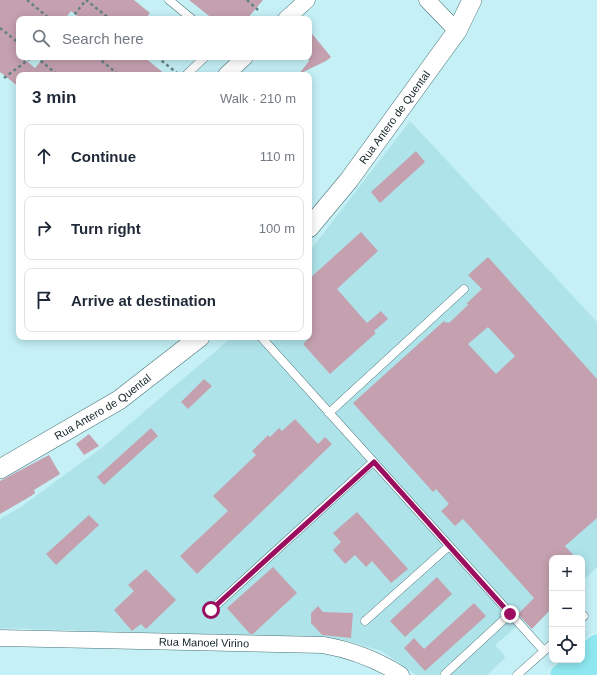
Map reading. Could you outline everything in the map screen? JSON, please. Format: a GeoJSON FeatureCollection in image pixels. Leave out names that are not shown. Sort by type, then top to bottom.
{"type":"FeatureCollection","features":[{"type":"Feature","properties":{"kind":"main road"},"geometry":{"type":"LineString","coordinates":[[585,655],[597,645]]}},
{"type":"Feature","properties":{"kind":"main road"},"geometry":{"type":"LineString","coordinates":[[561,675],[575,663]]}},
{"type":"Feature","properties":{"kind":"main road"},"geometry":{"type":"LineString","coordinates":[[585,675],[597,665]]}},
{"type":"Feature","properties":{"kind":"street"},"geometry":{"type":"LineString","coordinates":[[289,16],[307,0]]}},
{"type":"Feature","properties":{"kind":"street"},"geometry":{"type":"LineString","coordinates":[[427,0],[457,31]]}},
{"type":"Feature","properties":{"kind":"street","name":"Rua Antero de Quental"},"geometry":{"type":"LineString","coordinates":[[312,224],[349,180],[457,31],[472,0]]}},
{"type":"Feature","properties":{"kind":"street"},"geometry":{"type":"LineString","coordinates":[[229,72],[240,60]]}},
{"type":"Feature","properties":{"kind":"street","name":"Rua Antero de Quental"},"geometry":{"type":"LineString","coordinates":[[0,469],[120,400],[196,340]]}},
{"type":"Feature","properties":{"kind":"street","name":"Rua Manoel Virino"},"geometry":{"type":"LineString","coordinates":[[0,638],[323,646],[344,649],[365,656],[386,665],[401,675]]}},
{"type":"Feature","properties":{"kind":"lane"},"geometry":{"type":"LineString","coordinates":[[169,0],[188,16]]}},
{"type":"Feature","properties":{"kind":"lane"},"geometry":{"type":"LineString","coordinates":[[189,72],[202,60]]}},
{"type":"Feature","properties":{"kind":"lane"},"geometry":{"type":"LineString","coordinates":[[329,412],[464,289]]}},
{"type":"Feature","properties":{"kind":"lane"},"geometry":{"type":"LineString","coordinates":[[264,340],[544,651]]}},
{"type":"Feature","properties":{"kind":"lane"},"geometry":{"type":"LineString","coordinates":[[211,610],[374,462]]}},
{"type":"Feature","properties":{"kind":"lane"},"geometry":{"type":"LineString","coordinates":[[365,621],[449,546]]}},
{"type":"Feature","properties":{"kind":"lane"},"geometry":{"type":"LineString","coordinates":[[445,674],[510,614]]}},
{"type":"Feature","properties":{"kind":"lane"},"geometry":{"type":"LineString","coordinates":[[517,675],[549,647]]}},
{"type":"Feature","properties":{"kind":"path"},"geometry":{"type":"LineString","coordinates":[[27,0],[46,16]]}},
{"type":"Feature","properties":{"kind":"path"},"geometry":{"type":"LineString","coordinates":[[73,16],[86,0],[106,16]]}},
{"type":"Feature","properties":{"kind":"path"},"geometry":{"type":"LineString","coordinates":[[247,0],[258,10]]}},
{"type":"Feature","properties":{"kind":"path"},"geometry":{"type":"LineString","coordinates":[[0,28],[16,41]]}},
{"type":"Feature","properties":{"kind":"path"},"geometry":{"type":"LineString","coordinates":[[4,78],[28,60]]}},
{"type":"Feature","properties":{"kind":"path"},"geometry":{"type":"LineString","coordinates":[[40,60],[54,72]]}},
{"type":"Feature","properties":{"kind":"path"},"geometry":{"type":"LineString","coordinates":[[100,60],[114,72]]}},
{"type":"Feature","properties":{"kind":"path"},"geometry":{"type":"LineString","coordinates":[[161,60],[175,72]]}},
{"type":"Feature","properties":{"kind":"shaded area"},"geometry":{"type":"Polygon","coordinates":[[[410,121],[597,322],[597,567],[585,578],[585,555],[549,555],[549,613],[545,608],[541,619],[531,628],[523,621],[495,645],[505,656],[504,659],[487,675],[416,675],[382,651],[340,639],[0,628],[0,519],[21,507],[104,446],[229,340],[312,340],[312,248],[410,121]]]}},
{"type":"Feature","properties":{"kind":"building"},"geometry":{"type":"Polygon","coordinates":[[[0,0],[134,0],[150,13],[148,16],[77,16],[71,11],[67,16],[16,16],[16,60],[26,60],[35,68],[42,60],[148,60],[162,72],[16,72],[16,85],[0,72],[0,0]]]}},
{"type":"Feature","properties":{"kind":"building"},"geometry":{"type":"Polygon","coordinates":[[[189,0],[263,0],[250,16],[209,16],[189,0]]]}},
{"type":"Feature","properties":{"kind":"building"},"geometry":{"type":"Polygon","coordinates":[[[312,34],[331,57],[326,61],[301,72],[309,61],[312,60],[312,34]]]}},
{"type":"Feature","properties":{"kind":"building"},"geometry":{"type":"Polygon","coordinates":[[[416,151],[425,162],[380,203],[371,192],[416,151]]]}},
{"type":"Feature","properties":{"kind":"building"},"geometry":{"type":"Polygon","coordinates":[[[361,232],[378,251],[337,289],[367,323],[381,311],[388,319],[374,331],[376,333],[330,374],[303,344],[307,340],[312,340],[312,276],[361,232]]]}},
{"type":"Feature","properties":{"kind":"building"},"geometry":{"type":"Polygon","coordinates":[[[488,257],[597,379],[597,518],[565,546],[573,555],[549,555],[549,611],[532,629],[518,614],[534,598],[463,519],[455,526],[441,511],[449,504],[436,489],[433,492],[353,403],[444,321],[449,323],[482,289],[468,275],[488,257]],[[488,327],[468,344],[496,374],[515,356],[488,327]]]}},
{"type":"Feature","properties":{"kind":"building"},"geometry":{"type":"Polygon","coordinates":[[[204,379],[212,386],[188,409],[181,402],[204,379]]]}},
{"type":"Feature","properties":{"kind":"building"},"geometry":{"type":"Polygon","coordinates":[[[295,419],[318,444],[325,437],[332,444],[197,574],[180,556],[228,511],[213,496],[256,455],[252,451],[268,435],[270,437],[279,428],[282,431],[295,419]]]}},
{"type":"Feature","properties":{"kind":"building"},"geometry":{"type":"Polygon","coordinates":[[[151,428],[158,436],[104,485],[97,477],[151,428]]]}},
{"type":"Feature","properties":{"kind":"building"},"geometry":{"type":"Polygon","coordinates":[[[89,434],[99,446],[84,455],[76,444],[89,434]]]}},
{"type":"Feature","properties":{"kind":"building"},"geometry":{"type":"Polygon","coordinates":[[[49,455],[60,474],[34,490],[35,493],[31,496],[0,514],[0,481],[49,455]]]}},
{"type":"Feature","properties":{"kind":"building"},"geometry":{"type":"Polygon","coordinates":[[[357,512],[408,569],[391,583],[372,561],[366,567],[355,555],[345,564],[333,550],[341,542],[333,533],[357,512]]]}},
{"type":"Feature","properties":{"kind":"building"},"geometry":{"type":"Polygon","coordinates":[[[89,515],[99,525],[56,565],[46,554],[89,515]]]}},
{"type":"Feature","properties":{"kind":"building"},"geometry":{"type":"Polygon","coordinates":[[[273,567],[297,593],[253,634],[250,634],[227,608],[273,567]]]}},
{"type":"Feature","properties":{"kind":"building"},"geometry":{"type":"Polygon","coordinates":[[[146,569],[176,600],[146,629],[141,624],[132,631],[114,610],[134,591],[128,585],[146,569]]]}},
{"type":"Feature","properties":{"kind":"building"},"geometry":{"type":"Polygon","coordinates":[[[437,577],[452,594],[405,637],[390,621],[437,577]]]}},
{"type":"Feature","properties":{"kind":"building"},"geometry":{"type":"Polygon","coordinates":[[[474,603],[486,616],[425,671],[404,648],[414,638],[424,649],[474,603]]]}},
{"type":"Feature","properties":{"kind":"building"},"geometry":{"type":"Polygon","coordinates":[[[318,606],[323,612],[353,613],[351,638],[322,635],[311,623],[311,613],[318,606]]]}},
{"type":"Feature","properties":{"kind":"route"},"geometry":{"type":"LineString","coordinates":[[211,610],[374,462],[510,614]]}}]}
